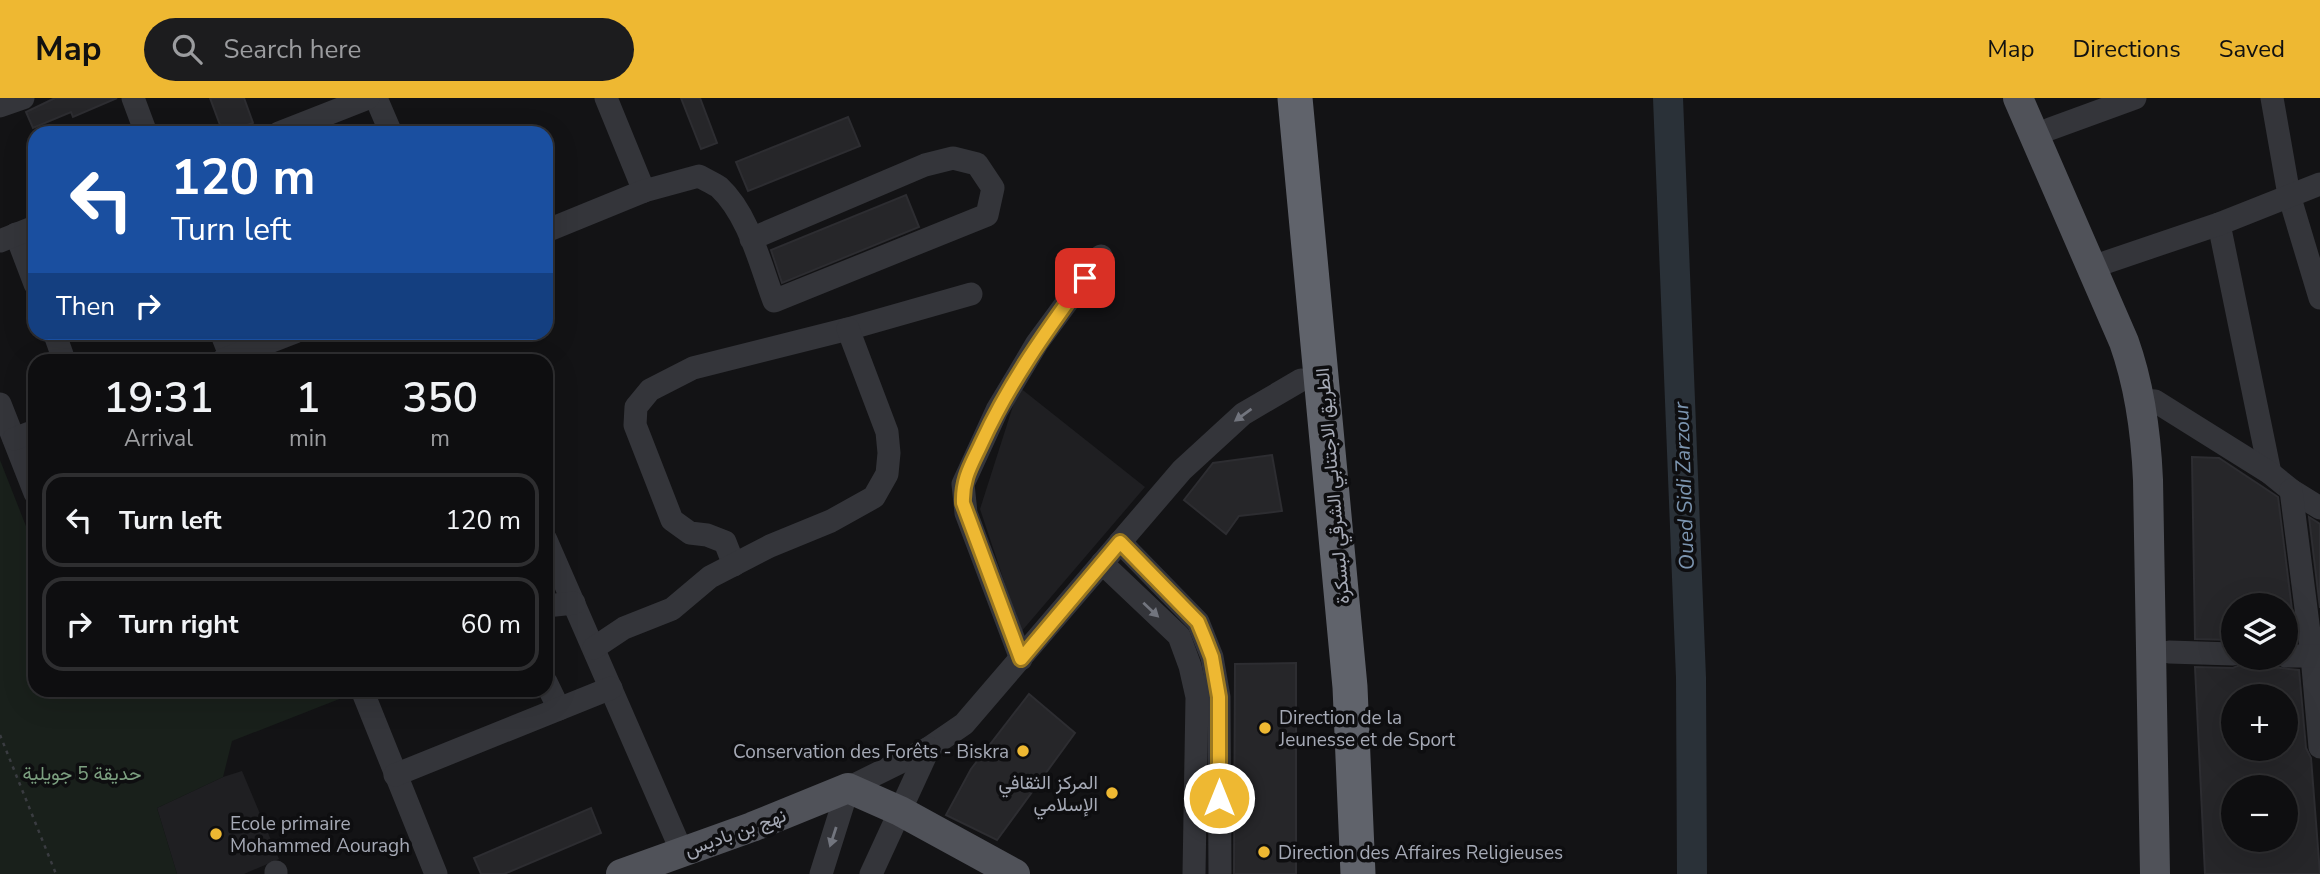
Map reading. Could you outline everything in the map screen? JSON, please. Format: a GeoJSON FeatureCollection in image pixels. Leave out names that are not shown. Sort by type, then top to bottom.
{"type":"FeatureCollection","features":[{"type":"Feature","properties":{"kind":"highway","name":"الطريق الاجتنابي الشرقي لبسكرة"},"geometry":{"type":"LineString","coordinates":[[1276,98],[1331,696],[1336,874]]}},
{"type":"Feature","properties":{"kind":"highway","name":"الطريق الاجتنابي الشرقي لبسكرة"},"geometry":{"type":"LineString","coordinates":[[1295,98],[1350,687],[1357,874]]}},
{"type":"Feature","properties":{"kind":"main road"},"geometry":{"type":"LineString","coordinates":[[2018,98],[2099,265]]}},
{"type":"Feature","properties":{"kind":"main road"},"geometry":{"type":"LineString","coordinates":[[2037,98],[2099,265],[2133,367],[2162,434],[2166,477],[2173,874]]}},
{"type":"Feature","properties":{"kind":"main road"},"geometry":{"type":"LineString","coordinates":[[2148,401],[2146,439],[2155,874]]}},
{"type":"Feature","properties":{"kind":"main road"},"geometry":{"type":"LineString","coordinates":[[848,788],[900,811],[1015,874]]}},
{"type":"Feature","properties":{"kind":"main road","name":"نهج بن باديس"},"geometry":{"type":"LineString","coordinates":[[621,874],[752,827],[848,788]]}},
{"type":"Feature","properties":{"kind":"street"},"geometry":{"type":"LineString","coordinates":[[0,106],[23,98]]}},
{"type":"Feature","properties":{"kind":"street"},"geometry":{"type":"LineString","coordinates":[[133,98],[143,126]]}},
{"type":"Feature","properties":{"kind":"street"},"geometry":{"type":"LineString","coordinates":[[297,126],[368,98]]}},
{"type":"Feature","properties":{"kind":"street"},"geometry":{"type":"LineString","coordinates":[[376,98],[388,126]]}},
{"type":"Feature","properties":{"kind":"street"},"geometry":{"type":"LineString","coordinates":[[606,98],[644,191]]}},
{"type":"Feature","properties":{"kind":"street"},"geometry":{"type":"LineString","coordinates":[[2050,129],[2135,98]]}},
{"type":"Feature","properties":{"kind":"street"},"geometry":{"type":"LineString","coordinates":[[2272,98],[2289,195],[2320,298]]}},
{"type":"Feature","properties":{"kind":"street"},"geometry":{"type":"LineString","coordinates":[[553,228],[644,191],[699,176],[718,187],[736,208],[751,239],[774,301],[987,215],[993,188],[977,164],[953,158],[925,165],[751,239]]}},
{"type":"Feature","properties":{"kind":"street"},"geometry":{"type":"LineString","coordinates":[[2099,265],[2219,224],[2320,184]]}},
{"type":"Feature","properties":{"kind":"street"},"geometry":{"type":"LineString","coordinates":[[2219,224],[2270,473]]}},
{"type":"Feature","properties":{"kind":"street"},"geometry":{"type":"LineString","coordinates":[[17,234],[28,265]]}},
{"type":"Feature","properties":{"kind":"street"},"geometry":{"type":"LineString","coordinates":[[1021,659],[966,513],[962,484],[1003,399],[1037,343],[1101,256]]}},
{"type":"Feature","properties":{"kind":"street"},"geometry":{"type":"LineString","coordinates":[[734,565],[725,542],[707,535],[690,533],[672,520],[635,425],[636,407],[650,390],[693,368],[848,329],[971,294]]}},
{"type":"Feature","properties":{"kind":"street"},"geometry":{"type":"LineString","coordinates":[[594,648],[624,628],[672,609],[710,577],[770,546],[831,521],[874,497],[887,474],[887,432],[848,329]]}},
{"type":"Feature","properties":{"kind":"street"},"geometry":{"type":"LineString","coordinates":[[242,354],[276,340]]}},
{"type":"Feature","properties":{"kind":"street"},"geometry":{"type":"LineString","coordinates":[[821,874],[848,788],[929,748],[964,724],[1182,470],[1243,414],[1301,380]]}},
{"type":"Feature","properties":{"kind":"street"},"geometry":{"type":"LineString","coordinates":[[2148,401],[2270,473],[2320,508]]}},
{"type":"Feature","properties":{"kind":"street"},"geometry":{"type":"LineString","coordinates":[[0,404],[24,435],[28,456]]}},
{"type":"Feature","properties":{"kind":"street"},"geometry":{"type":"LineString","coordinates":[[2291,490],[2316,656],[2320,747]]}},
{"type":"Feature","properties":{"kind":"street"},"geometry":{"type":"LineString","coordinates":[[1120,542],[1198,622],[1212,657],[1194,874]]}},
{"type":"Feature","properties":{"kind":"street"},"geometry":{"type":"LineString","coordinates":[[553,556],[682,852]]}},
{"type":"Feature","properties":{"kind":"street"},"geometry":{"type":"LineString","coordinates":[[1102,563],[1179,636],[1190,666],[1208,697],[1220,874]]}},
{"type":"Feature","properties":{"kind":"street"},"geometry":{"type":"LineString","coordinates":[[553,605],[574,603]]}},
{"type":"Feature","properties":{"kind":"street"},"geometry":{"type":"LineString","coordinates":[[2169,652],[2221,654]]}},
{"type":"Feature","properties":{"kind":"street"},"geometry":{"type":"LineString","coordinates":[[2298,656],[2316,656]]}},
{"type":"Feature","properties":{"kind":"street"},"geometry":{"type":"LineString","coordinates":[[395,775],[611,688]]}},
{"type":"Feature","properties":{"kind":"street"},"geometry":{"type":"LineString","coordinates":[[365,697],[436,874]]}},
{"type":"Feature","properties":{"kind":"street"},"geometry":{"type":"LineString","coordinates":[[553,697],[559,709]]}},
{"type":"Feature","properties":{"kind":"street"},"geometry":{"type":"LineString","coordinates":[[871,874],[929,748]]}},
{"type":"Feature","properties":{"kind":"path"},"geometry":{"type":"LineString","coordinates":[[0,735],[56,874]]}},
{"type":"Feature","properties":{"kind":"shaded area"},"geometry":{"type":"Polygon","coordinates":[[[1019,387],[1145,487],[1021,632],[980,509],[1019,387]]]}},
{"type":"Feature","properties":{"kind":"shaded area","name":"Ecole primaire Mohammed Aouragh"},"geometry":{"type":"Polygon","coordinates":[[[242,771],[279,859],[244,874],[177,874],[157,808],[242,771]]]}},
{"type":"Feature","properties":{"kind":"green space","name":"حديقة 5 جويلية"},"geometry":{"type":"Polygon","coordinates":[[[0,460],[28,531],[28,697],[344,697],[232,741],[223,777],[157,808],[177,874],[0,874],[0,460]]]}},
{"type":"Feature","properties":{"kind":"building"},"geometry":{"type":"Polygon","coordinates":[[[55,98],[117,98],[73,117],[71,112],[38,126],[32,126],[26,112],[55,98]]]}},
{"type":"Feature","properties":{"kind":"building"},"geometry":{"type":"Polygon","coordinates":[[[210,98],[244,98],[253,123],[244,126],[220,126],[210,98]]]}},
{"type":"Feature","properties":{"kind":"building"},"geometry":{"type":"Polygon","coordinates":[[[681,98],[700,98],[717,143],[701,149],[681,98]]]}},
{"type":"Feature","properties":{"kind":"building"},"geometry":{"type":"Polygon","coordinates":[[[848,117],[860,146],[748,191],[736,162],[848,117]]]}},
{"type":"Feature","properties":{"kind":"building"},"geometry":{"type":"Polygon","coordinates":[[[906,195],[919,227],[782,283],[771,250],[906,195]]]}},
{"type":"Feature","properties":{"kind":"building"},"geometry":{"type":"Polygon","coordinates":[[[1272,455],[1282,511],[1239,516],[1226,534],[1184,500],[1213,463],[1272,455]]]}},
{"type":"Feature","properties":{"kind":"building"},"geometry":{"type":"Polygon","coordinates":[[[2192,457],[2219,458],[2278,497],[2290,593],[2221,593],[2221,640],[2195,639],[2192,457]]]}},
{"type":"Feature","properties":{"kind":"building"},"geometry":{"type":"Polygon","coordinates":[[[2309,517],[2320,524],[2320,608],[2309,517]]]}},
{"type":"Feature","properties":{"kind":"building","name":"Direction de la Jeunesse et de Sport"},"geometry":{"type":"Polygon","coordinates":[[[1296,663],[1296,874],[1234,874],[1235,664],[1296,663]]]}},
{"type":"Feature","properties":{"kind":"building"},"geometry":{"type":"Polygon","coordinates":[[[2195,667],[2221,668],[2221,670],[2299,670],[2306,748],[2311,758],[2320,874],[2205,874],[2195,667]]]}},
{"type":"Feature","properties":{"kind":"building","name":"Conservation des Forêts - Biskra"},"geometry":{"type":"Polygon","coordinates":[[[1029,694],[1075,733],[997,840],[946,815],[971,769],[1029,694]]]}},
{"type":"Feature","properties":{"kind":"building"},"geometry":{"type":"Polygon","coordinates":[[[591,808],[601,833],[504,874],[481,874],[474,858],[591,808]]]}},
{"type":"Feature","properties":{"kind":"waterway","name":"Oued Sidi Zarzour"},"geometry":{"type":"LineString","coordinates":[[1668,98],[1691,678],[1692,874]]}},
{"type":"Feature","properties":{"kind":"place","name":"Direction de la Jeunesse et de Sport"},"geometry":{"type":"Point","coordinates":[1265,728]}},
{"type":"Feature","properties":{"kind":"place","name":"Conservation des Forêts - Biskra"},"geometry":{"type":"Point","coordinates":[1023,751]}},
{"type":"Feature","properties":{"kind":"place","name":"المركز الثقافي الإسلامي"},"geometry":{"type":"Point","coordinates":[1112,793]}},
{"type":"Feature","properties":{"kind":"place","name":"Ecole primaire Mohammed Aouragh"},"geometry":{"type":"Point","coordinates":[216,834]}},
{"type":"Feature","properties":{"kind":"place","name":"Direction des Affaires Religieuses"},"geometry":{"type":"Point","coordinates":[1264,852]}},
{"type":"Feature","properties":{"kind":"route"},"geometry":{"type":"LineString","coordinates":[[1085,278],[1037,343],[997,411],[962,484],[963,503],[1021,659],[1120,542],[1198,622],[1212,657],[1219,697],[1219,798]]}}]}
